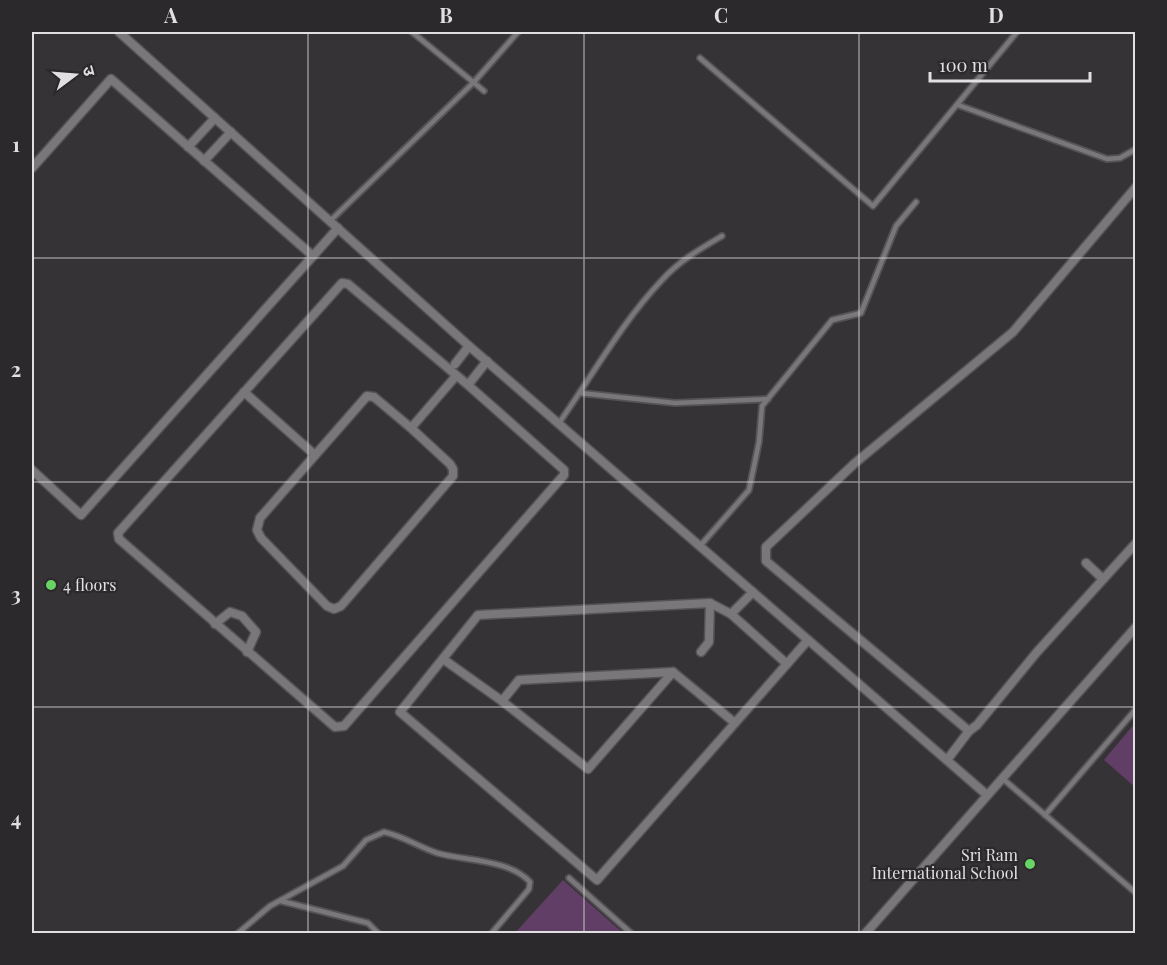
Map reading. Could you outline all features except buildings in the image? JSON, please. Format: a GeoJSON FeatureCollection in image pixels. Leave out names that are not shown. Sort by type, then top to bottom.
{"type":"FeatureCollection","features":[{"type":"Feature","properties":{"kind":"street"},"geometry":{"type":"LineString","coordinates":[[125,33],[215,118],[469,346],[987,795]]}},
{"type":"Feature","properties":{"kind":"street"},"geometry":{"type":"LineString","coordinates":[[32,168],[111,80],[313,256]]}},
{"type":"Feature","properties":{"kind":"street"},"geometry":{"type":"LineString","coordinates":[[188,147],[215,118]]}},
{"type":"Feature","properties":{"kind":"street"},"geometry":{"type":"LineString","coordinates":[[204,161],[231,132]]}},
{"type":"Feature","properties":{"kind":"street"},"geometry":{"type":"LineString","coordinates":[[969,731],[766,561],[764,553],[766,548],[855,463],[1013,332],[1136,187]]}},
{"type":"Feature","properties":{"kind":"street"},"geometry":{"type":"LineString","coordinates":[[32,470],[81,515],[338,228]]}},
{"type":"Feature","properties":{"kind":"street"},"geometry":{"type":"LineString","coordinates":[[344,283],[453,370],[564,470],[564,475],[344,726],[335,727],[121,542],[118,534],[336,287],[344,283]]}},
{"type":"Feature","properties":{"kind":"street"},"geometry":{"type":"LineString","coordinates":[[411,429],[469,346]]}},
{"type":"Feature","properties":{"kind":"street"},"geometry":{"type":"LineString","coordinates":[[468,385],[487,361]]}},
{"type":"Feature","properties":{"kind":"street"},"geometry":{"type":"LineString","coordinates":[[244,392],[315,455]]}},
{"type":"Feature","properties":{"kind":"street"},"geometry":{"type":"LineString","coordinates":[[367,396],[374,397],[411,429],[450,464],[453,476],[341,606],[334,609],[327,606],[256,530],[260,518],[367,396]]}},
{"type":"Feature","properties":{"kind":"street"},"geometry":{"type":"LineString","coordinates":[[947,760],[1037,652],[1136,543]]}},
{"type":"Feature","properties":{"kind":"street"},"geometry":{"type":"LineString","coordinates":[[1086,563],[1104,579]]}},
{"type":"Feature","properties":{"kind":"street"},"geometry":{"type":"LineString","coordinates":[[731,614],[753,591]]}},
{"type":"Feature","properties":{"kind":"street"},"geometry":{"type":"LineString","coordinates":[[786,664],[731,614],[710,603],[478,615],[400,712],[597,880],[808,640]]}},
{"type":"Feature","properties":{"kind":"street"},"geometry":{"type":"LineString","coordinates":[[700,652],[709,642],[710,603]]}},
{"type":"Feature","properties":{"kind":"street"},"geometry":{"type":"LineString","coordinates":[[215,624],[232,611],[242,616],[256,632],[247,652]]}},
{"type":"Feature","properties":{"kind":"street"},"geometry":{"type":"LineString","coordinates":[[865,933],[1136,627]]}},
{"type":"Feature","properties":{"kind":"street"},"geometry":{"type":"LineString","coordinates":[[443,659],[502,701],[588,769],[673,672]]}},
{"type":"Feature","properties":{"kind":"street"},"geometry":{"type":"LineString","coordinates":[[502,701],[519,680],[673,672],[735,723]]}},
{"type":"Feature","properties":{"kind":"lane"},"geometry":{"type":"LineString","coordinates":[[412,32],[484,91]]}},
{"type":"Feature","properties":{"kind":"lane"},"geometry":{"type":"LineString","coordinates":[[330,221],[474,82],[518,32]]}},
{"type":"Feature","properties":{"kind":"lane"},"geometry":{"type":"LineString","coordinates":[[700,58],[873,206],[1017,32]]}},
{"type":"Feature","properties":{"kind":"lane"},"geometry":{"type":"LineString","coordinates":[[958,105],[1107,159],[1120,158],[1136,149]]}},
{"type":"Feature","properties":{"kind":"lane"},"geometry":{"type":"LineString","coordinates":[[700,546],[749,490],[759,442],[762,406],[832,320],[861,313],[896,226],[916,202]]}},
{"type":"Feature","properties":{"kind":"lane"},"geometry":{"type":"LineString","coordinates":[[559,423],[640,305],[662,279],[693,253],[722,236]]}},
{"type":"Feature","properties":{"kind":"lane"},"geometry":{"type":"LineString","coordinates":[[580,393],[675,403],[768,399]]}},
{"type":"Feature","properties":{"kind":"lane"},"geometry":{"type":"LineString","coordinates":[[1045,815],[1136,709]]}},
{"type":"Feature","properties":{"kind":"lane"},"geometry":{"type":"LineString","coordinates":[[1002,778],[1136,893]]}},
{"type":"Feature","properties":{"kind":"lane"},"geometry":{"type":"LineString","coordinates":[[237,933],[263,910],[343,866],[366,840],[384,832],[434,852],[519,872],[525,877],[530,882],[530,889],[491,933]]}},
{"type":"Feature","properties":{"kind":"lane"},"geometry":{"type":"LineString","coordinates":[[569,878],[632,933]]}},
{"type":"Feature","properties":{"kind":"lane"},"geometry":{"type":"LineString","coordinates":[[281,900],[368,923],[379,933]]}},
{"type":"Feature","properties":{"kind":"shaded area"},"geometry":{"type":"Polygon","coordinates":[[[1135,723],[1135,787],[1104,760],[1135,723]]]}},
{"type":"Feature","properties":{"kind":"shaded area"},"geometry":{"type":"Polygon","coordinates":[[[563,880],[623,933],[515,933],[563,880]]]}},
{"type":"Feature","properties":{"kind":"place","name":"4 floors"},"geometry":{"type":"Point","coordinates":[51,585]}},
{"type":"Feature","properties":{"kind":"place","name":"Sri Ram International School"},"geometry":{"type":"Point","coordinates":[1030,864]}}]}
